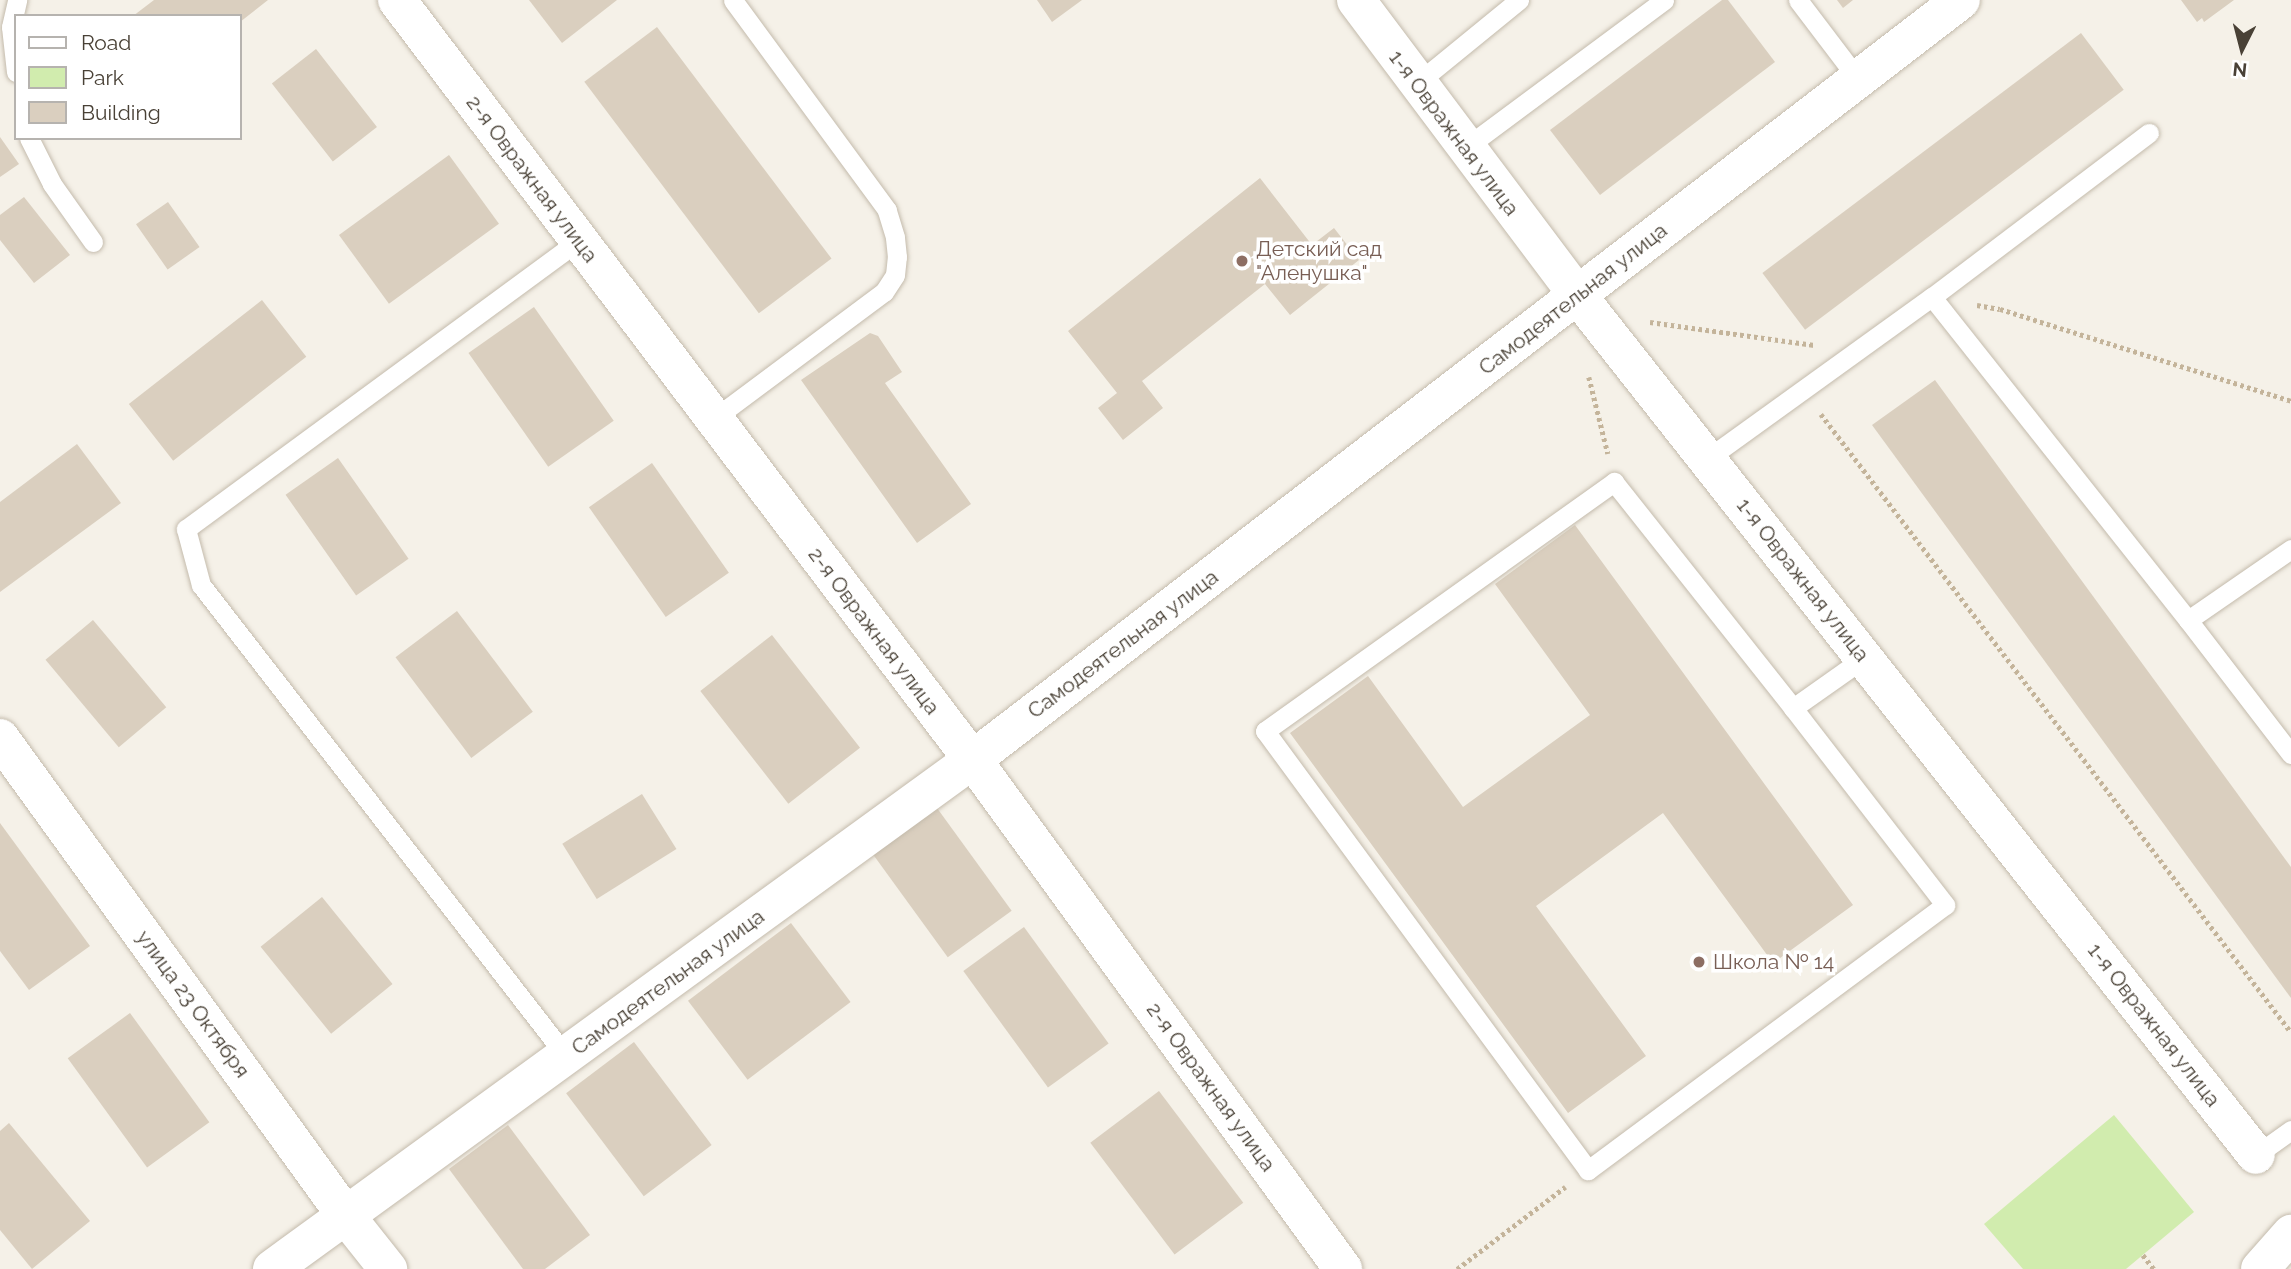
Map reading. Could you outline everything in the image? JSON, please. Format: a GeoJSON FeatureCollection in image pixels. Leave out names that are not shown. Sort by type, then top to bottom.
{"type":"FeatureCollection","features":[{"type":"Feature","properties":{"kind":"street","name":"2-я Овражная улица"},"geometry":{"type":"LineString","coordinates":[[397,0],[972,760],[1343,1269]]}},
{"type":"Feature","properties":{"kind":"street","name":"1-я Овражная улица"},"geometry":{"type":"LineString","coordinates":[[1356,0],[1416,84],[1585,305],[2256,1155]]}},
{"type":"Feature","properties":{"kind":"street","name":"Самодеятельная улица"},"geometry":{"type":"LineString","coordinates":[[272,1269],[972,760],[1585,305],[1858,79],[1961,0]]}},
{"type":"Feature","properties":{"kind":"street","name":"улица 23 Октября"},"geometry":{"type":"LineString","coordinates":[[0,738],[346,1216],[388,1269]]}},
{"type":"Feature","properties":{"kind":"street"},"geometry":{"type":"LineString","coordinates":[[2260,1269],[2291,1234]]}},
{"type":"Feature","properties":{"kind":"lane"},"geometry":{"type":"LineString","coordinates":[[712,419],[884,292],[895,275],[897,257],[895,237],[887,210],[733,0]]}},
{"type":"Feature","properties":{"kind":"lane"},"geometry":{"type":"LineString","coordinates":[[1416,84],[1519,0]]}},
{"type":"Feature","properties":{"kind":"lane"},"geometry":{"type":"LineString","coordinates":[[1465,148],[1664,0]]}},
{"type":"Feature","properties":{"kind":"lane"},"geometry":{"type":"LineString","coordinates":[[1798,0],[1858,79]]}},
{"type":"Feature","properties":{"kind":"lane"},"geometry":{"type":"LineString","coordinates":[[14,15],[11,27],[14,54]]}},
{"type":"Feature","properties":{"kind":"lane"},"geometry":{"type":"LineString","coordinates":[[1707,459],[1932,297],[2148,133]]}},
{"type":"Feature","properties":{"kind":"lane"},"geometry":{"type":"LineString","coordinates":[[30,140],[52,184],[93,242]]}},
{"type":"Feature","properties":{"kind":"lane"},"geometry":{"type":"LineString","coordinates":[[566,1056],[201,585],[187,529],[578,241]]}},
{"type":"Feature","properties":{"kind":"lane"},"geometry":{"type":"LineString","coordinates":[[1932,297],[2291,754]]}},
{"type":"Feature","properties":{"kind":"lane"},"geometry":{"type":"LineString","coordinates":[[1615,482],[1793,708],[1945,905],[1588,1170],[1265,732],[1615,482]]}},
{"type":"Feature","properties":{"kind":"lane"},"geometry":{"type":"LineString","coordinates":[[2188,620],[2291,549]]}},
{"type":"Feature","properties":{"kind":"lane"},"geometry":{"type":"LineString","coordinates":[[1793,708],[1864,658]]}},
{"type":"Feature","properties":{"kind":"lane"},"geometry":{"type":"LineString","coordinates":[[2256,1155],[2291,1130]]}},
{"type":"Feature","properties":{"kind":"path"},"geometry":{"type":"LineString","coordinates":[[1932,297],[2000,309],[2291,401]]}},
{"type":"Feature","properties":{"kind":"path"},"geometry":{"type":"LineString","coordinates":[[1585,305],[1857,351]]}},
{"type":"Feature","properties":{"kind":"path"},"geometry":{"type":"LineString","coordinates":[[1588,376],[1615,482]]}},
{"type":"Feature","properties":{"kind":"path"},"geometry":{"type":"LineString","coordinates":[[1802,390],[2291,1032]]}},
{"type":"Feature","properties":{"kind":"path"},"geometry":{"type":"LineString","coordinates":[[1457,1269],[1588,1170]]}},
{"type":"Feature","properties":{"kind":"path"},"geometry":{"type":"LineString","coordinates":[[2143,1255],[2154,1269]]}},
{"type":"Feature","properties":{"kind":"green space"},"geometry":{"type":"Polygon","coordinates":[[[2114,1115],[2194,1212],[2126,1269],[2023,1269],[1984,1224],[2114,1115]]]}},
{"type":"Feature","properties":{"kind":"building"},"geometry":{"type":"Polygon","coordinates":[[[154,0],[268,0],[242,20],[242,14],[136,14],[154,0]]]}},
{"type":"Feature","properties":{"kind":"building"},"geometry":{"type":"Polygon","coordinates":[[[529,0],[617,0],[562,43],[529,0]]]}},
{"type":"Feature","properties":{"kind":"building"},"geometry":{"type":"Polygon","coordinates":[[[1037,0],[1082,0],[1052,22],[1037,0]]]}},
{"type":"Feature","properties":{"kind":"building"},"geometry":{"type":"Polygon","coordinates":[[[1722,0],[1728,0],[1775,62],[1600,195],[1550,130],[1722,0]]]}},
{"type":"Feature","properties":{"kind":"building"},"geometry":{"type":"Polygon","coordinates":[[[1837,0],[1853,0],[1843,8],[1837,0]]]}},
{"type":"Feature","properties":{"kind":"building"},"geometry":{"type":"Polygon","coordinates":[[[2181,0],[2234,0],[2204,22],[2202,18],[2197,22],[2181,0]]]}},
{"type":"Feature","properties":{"kind":"building"},"geometry":{"type":"Polygon","coordinates":[[[657,27],[832,259],[759,313],[584,82],[657,27]]]}},
{"type":"Feature","properties":{"kind":"building"},"geometry":{"type":"Polygon","coordinates":[[[2081,33],[2124,90],[1805,330],[1762,273],[2081,33]]]}},
{"type":"Feature","properties":{"kind":"building"},"geometry":{"type":"Polygon","coordinates":[[[316,49],[377,127],[333,161],[272,83],[316,49]]]}},
{"type":"Feature","properties":{"kind":"building"},"geometry":{"type":"Polygon","coordinates":[[[0,137],[19,164],[0,177],[0,137]]]}},
{"type":"Feature","properties":{"kind":"building"},"geometry":{"type":"Polygon","coordinates":[[[449,155],[499,224],[389,304],[339,235],[449,155]]]}},
{"type":"Feature","properties":{"kind":"building"},"geometry":{"type":"Polygon","coordinates":[[[1260,178],[1312,245],[1334,228],[1359,260],[1290,315],[1265,284],[1142,381],[1163,408],[1123,440],[1098,408],[1117,393],[1068,331],[1260,178]]]}},
{"type":"Feature","properties":{"kind":"building"},"geometry":{"type":"Polygon","coordinates":[[[24,197],[70,255],[34,283],[0,240],[0,215],[24,197]]]}},
{"type":"Feature","properties":{"kind":"building"},"geometry":{"type":"Polygon","coordinates":[[[168,202],[200,247],[168,269],[136,224],[168,202]]]}},
{"type":"Feature","properties":{"kind":"building"},"geometry":{"type":"Polygon","coordinates":[[[262,300],[306,357],[173,461],[129,404],[262,300]]]}},
{"type":"Feature","properties":{"kind":"building"},"geometry":{"type":"Polygon","coordinates":[[[534,307],[614,421],[548,467],[468,353],[534,307]]]}},
{"type":"Feature","properties":{"kind":"building"},"geometry":{"type":"Polygon","coordinates":[[[870,333],[878,336],[902,372],[885,383],[971,504],[917,543],[801,380],[870,333]]]}},
{"type":"Feature","properties":{"kind":"building"},"geometry":{"type":"Polygon","coordinates":[[[1935,380],[2291,867],[2291,998],[1872,425],[1935,380]]]}},
{"type":"Feature","properties":{"kind":"building"},"geometry":{"type":"Polygon","coordinates":[[[77,444],[121,503],[0,592],[0,502],[77,444]]]}},
{"type":"Feature","properties":{"kind":"building"},"geometry":{"type":"Polygon","coordinates":[[[338,458],[409,559],[356,595],[286,495],[338,458]]]}},
{"type":"Feature","properties":{"kind":"building"},"geometry":{"type":"Polygon","coordinates":[[[652,463],[729,573],[666,617],[589,507],[652,463]]]}},
{"type":"Feature","properties":{"kind":"building"},"geometry":{"type":"Polygon","coordinates":[[[1575,525],[1853,905],[1773,963],[1663,813],[1536,906],[1646,1056],[1568,1113],[1290,733],[1368,676],[1463,807],[1590,715],[1495,584],[1575,525]]]}},
{"type":"Feature","properties":{"kind":"building"},"geometry":{"type":"Polygon","coordinates":[[[457,611],[533,712],[471,758],[396,657],[457,611]]]}},
{"type":"Feature","properties":{"kind":"building"},"geometry":{"type":"Polygon","coordinates":[[[93,620],[166,707],[119,747],[46,660],[93,620]]]}},
{"type":"Feature","properties":{"kind":"building"},"geometry":{"type":"Polygon","coordinates":[[[772,635],[860,748],[788,804],[700,691],[772,635]]]}},
{"type":"Feature","properties":{"kind":"building"},"geometry":{"type":"Polygon","coordinates":[[[642,794],[676,849],[597,899],[562,844],[642,794]]]}},
{"type":"Feature","properties":{"kind":"building"},"geometry":{"type":"Polygon","coordinates":[[[937,808],[1012,911],[948,957],[873,854],[937,808]]]}},
{"type":"Feature","properties":{"kind":"building"},"geometry":{"type":"Polygon","coordinates":[[[0,823],[90,946],[29,990],[0,951],[0,823]]]}},
{"type":"Feature","properties":{"kind":"building"},"geometry":{"type":"Polygon","coordinates":[[[322,897],[392,984],[331,1034],[261,947],[322,897]]]}},
{"type":"Feature","properties":{"kind":"building"},"geometry":{"type":"Polygon","coordinates":[[[791,923],[851,1002],[748,1080],[688,1001],[791,923]]]}},
{"type":"Feature","properties":{"kind":"building"},"geometry":{"type":"Polygon","coordinates":[[[1024,927],[1109,1043],[1048,1088],[963,971],[1024,927]]]}},
{"type":"Feature","properties":{"kind":"building"},"geometry":{"type":"Polygon","coordinates":[[[130,1013],[209,1122],[147,1167],[68,1058],[130,1013]]]}},
{"type":"Feature","properties":{"kind":"building"},"geometry":{"type":"Polygon","coordinates":[[[634,1042],[712,1145],[644,1196],[566,1093],[634,1042]]]}},
{"type":"Feature","properties":{"kind":"building"},"geometry":{"type":"Polygon","coordinates":[[[1159,1091],[1243,1203],[1175,1255],[1090,1143],[1159,1091]]]}},
{"type":"Feature","properties":{"kind":"building"},"geometry":{"type":"Polygon","coordinates":[[[9,1123],[90,1221],[32,1269],[0,1230],[0,1131],[9,1123]]]}},
{"type":"Feature","properties":{"kind":"building"},"geometry":{"type":"Polygon","coordinates":[[[508,1125],[590,1235],[545,1269],[523,1269],[449,1169],[508,1125]]]}},
{"type":"Feature","properties":{"kind":"place","name":"Детский сад \"Аленушка\""},"geometry":{"type":"Point","coordinates":[1242,261]}},
{"type":"Feature","properties":{"kind":"place","name":"Школа № 14"},"geometry":{"type":"Point","coordinates":[1699,962]}}]}
